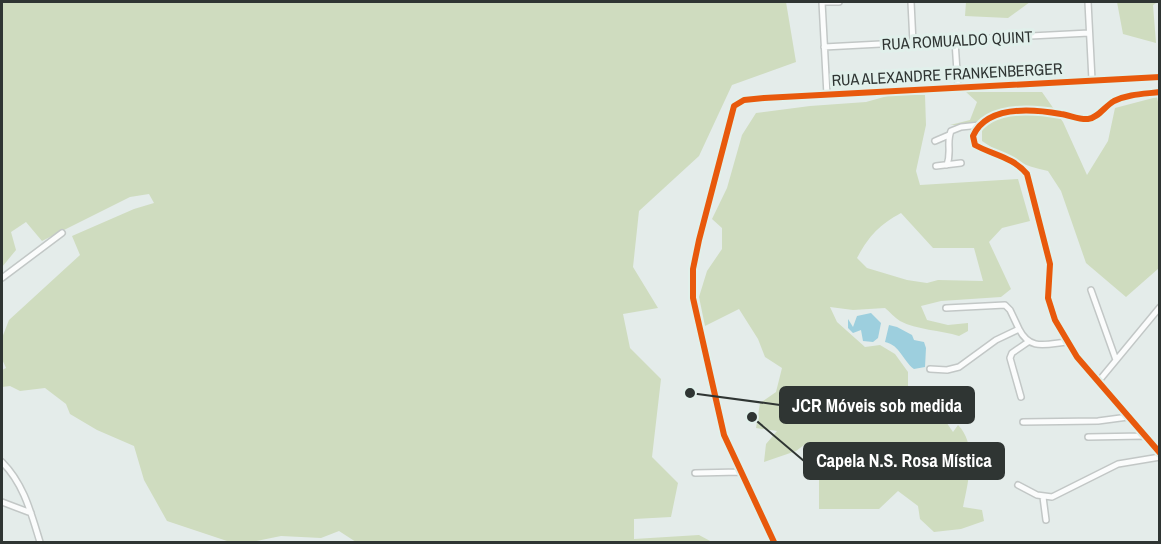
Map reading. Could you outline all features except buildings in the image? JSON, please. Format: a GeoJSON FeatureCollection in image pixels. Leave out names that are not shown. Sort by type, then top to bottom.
{"type":"FeatureCollection","features":[{"type":"Feature","properties":{"kind":"street"},"geometry":{"type":"LineString","coordinates":[[827,95],[822,2],[840,2]]}},
{"type":"Feature","properties":{"kind":"street"},"geometry":{"type":"LineString","coordinates":[[910,2],[913,43]]}},
{"type":"Feature","properties":{"kind":"street"},"geometry":{"type":"LineString","coordinates":[[1088,2],[1092,80]]}},
{"type":"Feature","properties":{"kind":"street","name":"RUA ROMUALDO QUINT"},"geometry":{"type":"LineString","coordinates":[[824,47],[1089,33]]}},
{"type":"Feature","properties":{"kind":"street"},"geometry":{"type":"LineString","coordinates":[[955,41],[958,87]]}},
{"type":"Feature","properties":{"kind":"street","name":"RUA ALEXANDRE FRANKENBERGER"},"geometry":{"type":"LineString","coordinates":[[740,472],[722,427],[696,316],[693,288],[693,269],[703,222],[732,111],[737,104],[748,99],[1160,77]]}},
{"type":"Feature","properties":{"kind":"street"},"geometry":{"type":"LineString","coordinates":[[1018,485],[1043,497],[1057,496],[1093,475],[1123,462],[1160,455],[1067,342],[1049,303],[1050,264],[1029,178],[1021,167],[1008,159],[975,145],[973,136],[981,125],[997,114],[1058,113],[1087,119],[1094,117],[1109,104],[1125,97],[1160,92]]}},
{"type":"Feature","properties":{"kind":"street"},"geometry":{"type":"LineString","coordinates":[[935,141],[961,126],[981,125]]}},
{"type":"Feature","properties":{"kind":"street"},"geometry":{"type":"LineString","coordinates":[[947,165],[951,155],[949,135]]}},
{"type":"Feature","properties":{"kind":"street"},"geometry":{"type":"LineString","coordinates":[[936,166],[961,163]]}},
{"type":"Feature","properties":{"kind":"street"},"geometry":{"type":"LineString","coordinates":[[2,278],[62,233]]}},
{"type":"Feature","properties":{"kind":"street"},"geometry":{"type":"LineString","coordinates":[[1091,290],[1116,360]]}},
{"type":"Feature","properties":{"kind":"street"},"geometry":{"type":"LineString","coordinates":[[946,308],[1005,305],[1028,342],[1039,345],[1067,342]]}},
{"type":"Feature","properties":{"kind":"street"},"geometry":{"type":"LineString","coordinates":[[1098,382],[1160,307]]}},
{"type":"Feature","properties":{"kind":"street"},"geometry":{"type":"LineString","coordinates":[[930,369],[947,370],[959,367],[990,344],[1019,329]]}},
{"type":"Feature","properties":{"kind":"street"},"geometry":{"type":"LineString","coordinates":[[1021,397],[1010,358],[1012,353],[1028,342]]}},
{"type":"Feature","properties":{"kind":"street"},"geometry":{"type":"LineString","coordinates":[[1023,422],[1098,421],[1128,417]]}},
{"type":"Feature","properties":{"kind":"street"},"geometry":{"type":"LineString","coordinates":[[1088,437],[1144,436]]}},
{"type":"Feature","properties":{"kind":"street"},"geometry":{"type":"LineString","coordinates":[[2,462],[18,483],[31,513],[40,543]]}},
{"type":"Feature","properties":{"kind":"street"},"geometry":{"type":"LineString","coordinates":[[695,473],[740,472],[774,543]]}},
{"type":"Feature","properties":{"kind":"street"},"geometry":{"type":"LineString","coordinates":[[1043,497],[1046,520]]}},
{"type":"Feature","properties":{"kind":"street"},"geometry":{"type":"LineString","coordinates":[[2,502],[31,513]]}},
{"type":"Feature","properties":{"kind":"green space"},"geometry":{"type":"Polygon","coordinates":[[[2,2],[786,2],[796,62],[732,85],[699,156],[639,211],[633,267],[658,308],[623,314],[630,348],[661,379],[652,457],[678,483],[671,517],[634,519],[634,539],[699,535],[712,542],[356,542],[339,531],[321,538],[281,536],[251,542],[230,542],[167,521],[144,480],[134,446],[97,430],[70,414],[66,404],[45,388],[20,391],[10,386],[2,387],[2,370],[6,368],[2,359],[2,338],[9,320],[80,255],[72,236],[134,209],[154,203],[149,194],[130,197],[42,241],[26,222],[11,232],[16,250],[2,267],[2,2]]]}},
{"type":"Feature","properties":{"kind":"green space"},"geometry":{"type":"Polygon","coordinates":[[[966,2],[1030,2],[1008,18],[965,16],[966,2]]]}},
{"type":"Feature","properties":{"kind":"green space"},"geometry":{"type":"Polygon","coordinates":[[[1117,2],[1158,2],[1153,5],[1156,43],[1123,34],[1117,2]]]}},
{"type":"Feature","properties":{"kind":"green space"},"geometry":{"type":"Polygon","coordinates":[[[966,92],[1042,92],[1063,122],[1087,175],[1108,141],[1115,108],[1157,97],[1160,112],[1159,268],[1126,297],[1086,263],[1061,191],[1048,171],[1014,160],[982,141],[982,125],[950,125],[970,120],[977,102],[966,92]]]}},
{"type":"Feature","properties":{"kind":"green space"},"geometry":{"type":"Polygon","coordinates":[[[891,95],[925,95],[926,125],[916,171],[920,185],[1018,179],[1030,221],[1002,228],[989,242],[1011,289],[1001,297],[941,301],[921,306],[927,320],[948,325],[968,323],[968,331],[959,336],[906,324],[885,308],[853,310],[830,307],[837,322],[865,347],[880,345],[895,354],[908,372],[908,393],[916,413],[940,413],[953,432],[958,425],[964,433],[970,453],[970,464],[963,507],[982,510],[984,521],[961,529],[934,532],[920,519],[918,506],[898,491],[879,509],[819,509],[819,454],[808,442],[796,451],[764,462],[766,444],[777,431],[756,428],[760,403],[776,392],[782,368],[765,357],[758,339],[739,309],[705,326],[699,297],[707,271],[722,249],[722,228],[712,219],[727,188],[742,135],[756,113],[866,102],[891,95]],[[901,213],[875,232],[857,258],[867,268],[907,280],[927,283],[938,280],[983,281],[974,248],[933,248],[901,213]]]}},
{"type":"Feature","properties":{"kind":"water"},"geometry":{"type":"Polygon","coordinates":[[[871,313],[881,323],[878,338],[873,342],[863,341],[861,330],[853,333],[848,328],[848,319],[853,327],[857,316],[871,313]]]}},
{"type":"Feature","properties":{"kind":"water"},"geometry":{"type":"Polygon","coordinates":[[[889,325],[912,335],[914,340],[924,342],[925,367],[914,369],[894,346],[885,342],[889,325]]]}},
{"type":"Feature","properties":{"kind":"cycle path"},"geometry":{"type":"LineString","coordinates":[[774,542],[724,435],[693,298],[693,269],[699,240],[734,106],[744,100],[764,98],[1160,77]]}},
{"type":"Feature","properties":{"kind":"cycle path"},"geometry":{"type":"LineString","coordinates":[[1160,92],[1119,99],[1088,119],[1037,111],[1000,114],[980,126],[973,136],[975,145],[1009,160],[1027,174],[1050,264],[1048,298],[1055,320],[1077,357],[1160,453]]}},
{"type":"Feature","properties":{"kind":"place","name":"JCR Móveis sob medida"},"geometry":{"type":"Point","coordinates":[690,393]}},
{"type":"Feature","properties":{"kind":"place","name":"Capela N.S. Rosa Mística"},"geometry":{"type":"Point","coordinates":[752,417]}}]}
